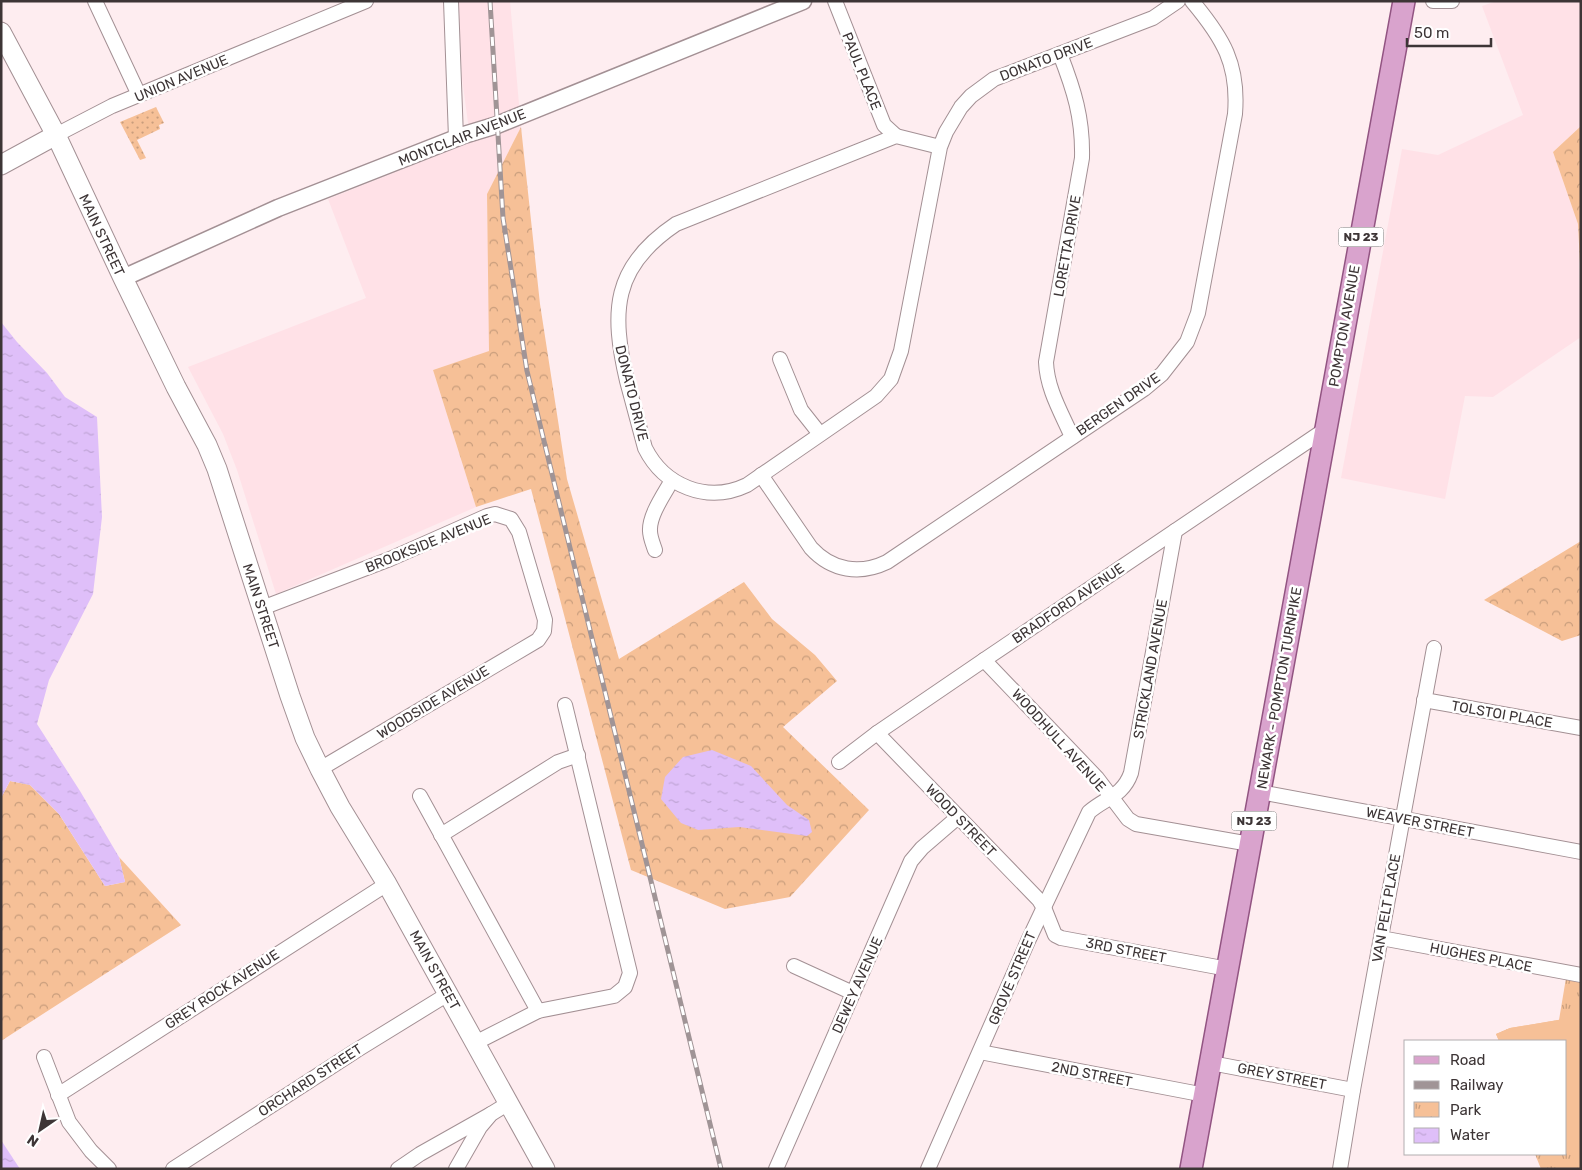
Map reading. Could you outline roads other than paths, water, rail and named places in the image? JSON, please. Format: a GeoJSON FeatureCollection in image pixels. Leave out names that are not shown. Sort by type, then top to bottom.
{"type":"FeatureCollection","features":[{"type":"Feature","properties":{"kind":"main road","name":"POMPTON AVENUE"},"geometry":{"type":"LineString","coordinates":[[1318,474],[1404,1]]}},
{"type":"Feature","properties":{"kind":"main road","name":"MAIN STREET"},"geometry":{"type":"LineString","coordinates":[[1,32],[56,135],[122,278],[207,445],[217,469],[305,738],[340,807],[387,884],[545,1169]]}},
{"type":"Feature","properties":{"kind":"main road","name":"UNION AVENUE"},"geometry":{"type":"LineString","coordinates":[[1,165],[56,135]]}},
{"type":"Feature","properties":{"kind":"main road","name":"NEWARK - POMPTON TURNPIKE"},"geometry":{"type":"LineString","coordinates":[[1191,1169],[1318,474]]}},
{"type":"Feature","properties":{"kind":"street"},"geometry":{"type":"LineString","coordinates":[[95,1],[139,95]]}},
{"type":"Feature","properties":{"kind":"street","name":"UNION AVENUE"},"geometry":{"type":"LineString","coordinates":[[56,135],[112,106],[366,1]]}},
{"type":"Feature","properties":{"kind":"street"},"geometry":{"type":"LineString","coordinates":[[451,1],[456,138]]}},
{"type":"Feature","properties":{"kind":"street","name":"MONTCLAIR AVENUE"},"geometry":{"type":"LineString","coordinates":[[122,278],[278,208],[456,138],[497,125],[803,1]]}},
{"type":"Feature","properties":{"kind":"street","name":"PAUL PLACE"},"geometry":{"type":"LineString","coordinates":[[834,1],[884,125],[896,136]]}},
{"type":"Feature","properties":{"kind":"street","name":"DONATO DRIVE"},"geometry":{"type":"LineString","coordinates":[[896,136],[676,224],[642,252],[627,277],[620,294],[617,323],[620,352],[645,448],[658,468],[672,480],[694,490],[718,492],[739,489],[876,396],[891,379],[897,366],[940,147],[946,132],[961,107],[982,87],[1007,73],[1152,18],[1178,1]]}},
{"type":"Feature","properties":{"kind":"street","name":"BERGEN DRIVE"},"geometry":{"type":"LineString","coordinates":[[761,475],[818,556],[840,567],[851,570],[867,569],[887,562],[1144,389],[1162,374],[1187,342],[1198,313],[1236,101],[1234,76],[1226,50],[1212,25],[1192,1]]}},
{"type":"Feature","properties":{"kind":"street"},"geometry":{"type":"LineString","coordinates":[[1433,1],[1452,1]]}},
{"type":"Feature","properties":{"kind":"street","name":"LORETTA DRIVE"},"geometry":{"type":"LineString","coordinates":[[1060,54],[1072,85],[1079,111],[1082,127],[1082,158],[1046,362],[1046,373],[1052,392],[1072,437]]}},
{"type":"Feature","properties":{"kind":"street"},"geometry":{"type":"LineString","coordinates":[[896,136],[940,147]]}},
{"type":"Feature","properties":{"kind":"street"},"geometry":{"type":"LineString","coordinates":[[780,359],[801,410],[820,434]]}},
{"type":"Feature","properties":{"kind":"street","name":"BRADFORD AVENUE"},"geometry":{"type":"LineString","coordinates":[[839,762],[877,733],[1326,429]]}},
{"type":"Feature","properties":{"kind":"street"},"geometry":{"type":"LineString","coordinates":[[655,550],[650,531],[651,522],[658,504],[672,480]]}},
{"type":"Feature","properties":{"kind":"street","name":"BROOKSIDE AVENUE"},"geometry":{"type":"LineString","coordinates":[[262,608],[390,559],[478,519],[495,514],[511,519],[519,532],[545,620],[544,631]]}},
{"type":"Feature","properties":{"kind":"street","name":"STRICKLAND AVENUE"},"geometry":{"type":"LineString","coordinates":[[1111,798],[1122,791],[1131,773],[1175,531]]}},
{"type":"Feature","properties":{"kind":"street","name":"WOODSIDE AVENUE"},"geometry":{"type":"LineString","coordinates":[[320,769],[534,643],[544,631]]}},
{"type":"Feature","properties":{"kind":"street","name":"VAN PELT PLACE"},"geometry":{"type":"LineString","coordinates":[[1340,1169],[1352,1090],[1434,648]]}},
{"type":"Feature","properties":{"kind":"street","name":"WOODHULL AVENUE"},"geometry":{"type":"LineString","coordinates":[[984,660],[1097,778],[1128,819],[1136,824],[1250,844]]}},
{"type":"Feature","properties":{"kind":"street","name":"TOLSTOI PLACE"},"geometry":{"type":"LineString","coordinates":[[1424,700],[1581,728]]}},
{"type":"Feature","properties":{"kind":"street"},"geometry":{"type":"LineString","coordinates":[[475,1043],[538,1011],[614,996],[625,988],[630,973],[565,704]]}},
{"type":"Feature","properties":{"kind":"street","name":"WOOD STREET"},"geometry":{"type":"LineString","coordinates":[[877,733],[1044,908]]}},
{"type":"Feature","properties":{"kind":"street"},"geometry":{"type":"LineString","coordinates":[[441,835],[558,762],[578,755]]}},
{"type":"Feature","properties":{"kind":"street","name":"WEAVER STREET"},"geometry":{"type":"LineString","coordinates":[[1260,792],[1581,852]]}},
{"type":"Feature","properties":{"kind":"street"},"geometry":{"type":"LineString","coordinates":[[420,796],[538,1011]]}},
{"type":"Feature","properties":{"kind":"street","name":"GROVE STREET"},"geometry":{"type":"LineString","coordinates":[[928,1169],[1044,908],[1089,812],[1111,798]]}},
{"type":"Feature","properties":{"kind":"street","name":"DEWEY AVENUE"},"geometry":{"type":"LineString","coordinates":[[776,1169],[911,860],[958,817]]}},
{"type":"Feature","properties":{"kind":"street","name":"GREY ROCK AVENUE"},"geometry":{"type":"LineString","coordinates":[[58,1095],[387,884]]}},
{"type":"Feature","properties":{"kind":"street","name":"3RD STREET"},"geometry":{"type":"LineString","coordinates":[[1044,908],[1055,934],[1061,938],[1228,969]]}},
{"type":"Feature","properties":{"kind":"street","name":"HUGHES PLACE"},"geometry":{"type":"LineString","coordinates":[[1381,938],[1581,975]]}},
{"type":"Feature","properties":{"kind":"street"},"geometry":{"type":"LineString","coordinates":[[794,966],[853,993]]}},
{"type":"Feature","properties":{"kind":"street","name":"ORCHARD STREET"},"geometry":{"type":"LineString","coordinates":[[173,1169],[357,1050],[448,994]]}},
{"type":"Feature","properties":{"kind":"street","name":"2ND STREET"},"geometry":{"type":"LineString","coordinates":[[980,1052],[1204,1095]]}},
{"type":"Feature","properties":{"kind":"street"},"geometry":{"type":"LineString","coordinates":[[44,1057],[70,1122],[91,1151],[109,1169]]}},
{"type":"Feature","properties":{"kind":"street","name":"GREY STREET"},"geometry":{"type":"LineString","coordinates":[[1211,1062],[1352,1090]]}},
{"type":"Feature","properties":{"kind":"street"},"geometry":{"type":"LineString","coordinates":[[398,1169],[420,1154],[509,1103]]}},
{"type":"Feature","properties":{"kind":"street"},"geometry":{"type":"LineString","coordinates":[[456,1169],[480,1127],[491,1114]]}},
{"type":"Feature","properties":{"kind":"water"},"geometry":{"type":"Polygon","coordinates":[[[1,322],[17,342],[47,373],[65,397],[97,417],[102,517],[93,594],[49,680],[37,724],[119,857],[125,882],[105,886],[59,814],[30,785],[10,781],[1,798],[1,322]]]}},
{"type":"Feature","properties":{"kind":"water"},"geometry":{"type":"Polygon","coordinates":[[[712,750],[751,766],[787,805],[809,820],[812,832],[807,836],[739,827],[698,830],[681,823],[661,799],[665,777],[683,757],[712,750]]]}},
{"type":"Feature","properties":{"kind":"water"},"geometry":{"type":"Polygon","coordinates":[[[1,1140],[20,1169],[1,1169],[1,1140]]]}},
{"type":"Feature","properties":{"kind":"railway"},"geometry":{"type":"LineString","coordinates":[[490,1],[503,218],[527,371],[721,1169]]}}]}
